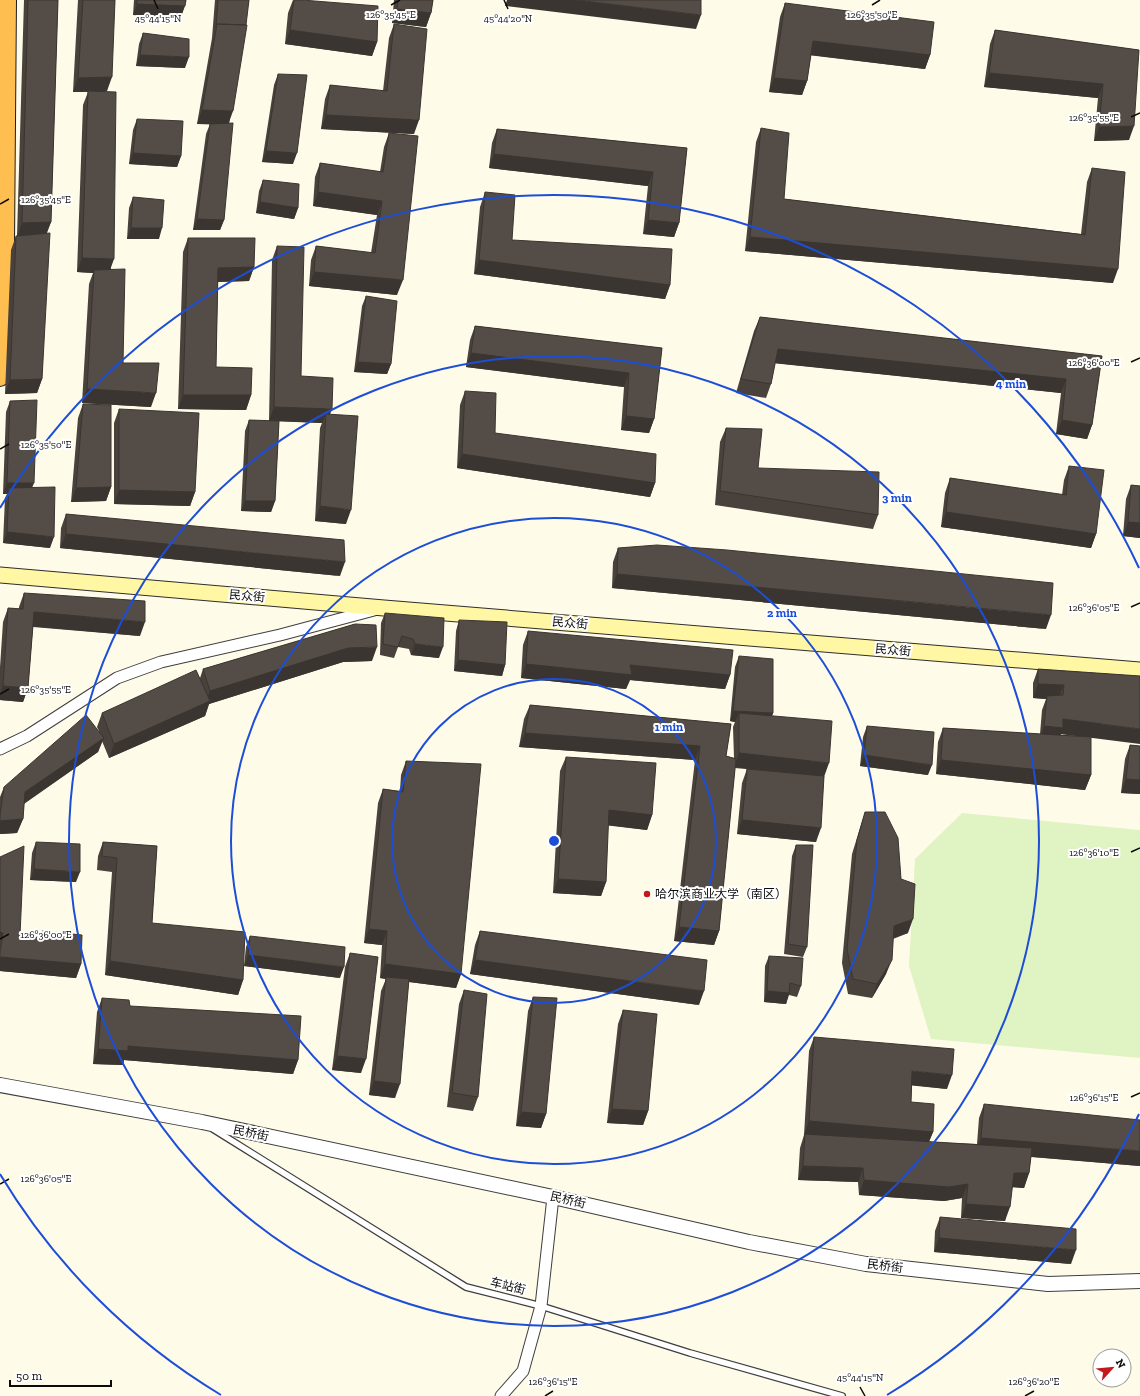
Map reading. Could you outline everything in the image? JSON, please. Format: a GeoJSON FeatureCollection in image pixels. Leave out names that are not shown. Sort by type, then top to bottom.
{"type":"FeatureCollection","features":[{"type":"Feature","properties":{"kind":"highway"},"geometry":{"type":"LineString","coordinates":[[0,377],[7,0]]}},
{"type":"Feature","properties":{"kind":"main road","name":"民众街"},"geometry":{"type":"LineString","coordinates":[[0,575],[1140,670]]}},
{"type":"Feature","properties":{"kind":"street"},"geometry":{"type":"LineString","coordinates":[[0,749],[27,736],[117,678],[162,662],[280,635],[384,608]]}},
{"type":"Feature","properties":{"kind":"street","name":"民桥街"},"geometry":{"type":"LineString","coordinates":[[0,1086],[202,1122],[552,1196],[749,1242],[866,1264],[1048,1284],[1140,1281]]}},
{"type":"Feature","properties":{"kind":"street"},"geometry":{"type":"LineString","coordinates":[[501,1396],[523,1371],[541,1306],[552,1196]]}},
{"type":"Feature","properties":{"kind":"lane","name":"车站街"},"geometry":{"type":"LineString","coordinates":[[202,1122],[466,1287],[541,1306],[690,1353],[842,1396]]}},
{"type":"Feature","properties":{"kind":"green space"},"geometry":{"type":"Polygon","coordinates":[[[962,813],[1140,830],[1140,1058],[931,1039],[909,966],[915,859],[962,813]]]}},
{"type":"Feature","properties":{"kind":"building"},"geometry":{"type":"Polygon","coordinates":[[[28,0],[58,0],[51,222],[22,223],[28,0]]]}},
{"type":"Feature","properties":{"kind":"building"},"geometry":{"type":"Polygon","coordinates":[[[83,0],[115,0],[112,77],[78,78],[83,0]]]}},
{"type":"Feature","properties":{"kind":"building"},"geometry":{"type":"Polygon","coordinates":[[[137,0],[186,0],[185,6],[137,4],[137,0]]]}},
{"type":"Feature","properties":{"kind":"building"},"geometry":{"type":"Polygon","coordinates":[[[218,0],[249,0],[246,25],[217,24],[216,27],[218,0]]]}},
{"type":"Feature","properties":{"kind":"building"},"geometry":{"type":"Polygon","coordinates":[[[294,0],[378,6],[377,42],[290,30],[294,0]]]}},
{"type":"Feature","properties":{"kind":"building"},"geometry":{"type":"Polygon","coordinates":[[[398,0],[433,0],[431,13],[397,9],[398,0]]]}},
{"type":"Feature","properties":{"kind":"building"},"geometry":{"type":"Polygon","coordinates":[[[577,0],[701,0],[701,15],[577,0]]]}},
{"type":"Feature","properties":{"kind":"building"},"geometry":{"type":"Polygon","coordinates":[[[785,3],[934,22],[930,55],[813,41],[807,81],[774,78],[785,3]]]}},
{"type":"Feature","properties":{"kind":"building"},"geometry":{"type":"Polygon","coordinates":[[[217,24],[247,25],[233,111],[202,110],[217,24]]]}},
{"type":"Feature","properties":{"kind":"building"},"geometry":{"type":"Polygon","coordinates":[[[394,24],[427,29],[419,120],[326,115],[330,85],[387,91],[394,24]]]}},
{"type":"Feature","properties":{"kind":"building"},"geometry":{"type":"Polygon","coordinates":[[[995,30],[1139,50],[1134,126],[1099,127],[1103,84],[989,73],[995,30]]]}},
{"type":"Feature","properties":{"kind":"building"},"geometry":{"type":"Polygon","coordinates":[[[143,33],[189,39],[189,57],[140,55],[143,33]]]}},
{"type":"Feature","properties":{"kind":"building"},"geometry":{"type":"Polygon","coordinates":[[[278,74],[307,75],[297,153],[266,151],[278,74]]]}},
{"type":"Feature","properties":{"kind":"building"},"geometry":{"type":"Polygon","coordinates":[[[88,91],[116,92],[114,259],[82,258],[88,91]]]}},
{"type":"Feature","properties":{"kind":"building"},"geometry":{"type":"Polygon","coordinates":[[[137,119],[183,121],[181,156],[133,153],[137,119]]]}},
{"type":"Feature","properties":{"kind":"building"},"geometry":{"type":"Polygon","coordinates":[[[233,123],[224,220],[197,219],[210,124],[233,123]]]}},
{"type":"Feature","properties":{"kind":"building"},"geometry":{"type":"Polygon","coordinates":[[[761,128],[789,133],[784,199],[1085,235],[1092,168],[1125,172],[1118,269],[750,237],[761,128]]]}},
{"type":"Feature","properties":{"kind":"building"},"geometry":{"type":"Polygon","coordinates":[[[497,129],[687,148],[679,223],[648,220],[653,172],[494,154],[497,129]]]}},
{"type":"Feature","properties":{"kind":"building"},"geometry":{"type":"Polygon","coordinates":[[[389,133],[418,136],[403,280],[314,272],[316,246],[375,253],[382,201],[318,192],[320,163],[383,172],[389,133]]]}},
{"type":"Feature","properties":{"kind":"building"},"geometry":{"type":"Polygon","coordinates":[[[263,180],[299,184],[298,208],[260,202],[263,180]]]}},
{"type":"Feature","properties":{"kind":"building"},"geometry":{"type":"Polygon","coordinates":[[[485,192],[515,195],[512,240],[672,249],[670,285],[479,260],[485,192]]]}},
{"type":"Feature","properties":{"kind":"building"},"geometry":{"type":"Polygon","coordinates":[[[133,197],[164,200],[162,228],[131,228],[133,197]]]}},
{"type":"Feature","properties":{"kind":"building"},"geometry":{"type":"Polygon","coordinates":[[[50,233],[42,379],[10,380],[16,236],[50,233]]]}},
{"type":"Feature","properties":{"kind":"building"},"geometry":{"type":"Polygon","coordinates":[[[188,238],[255,238],[254,267],[218,268],[216,367],[252,368],[251,395],[183,395],[188,238]]]}},
{"type":"Feature","properties":{"kind":"building"},"geometry":{"type":"Polygon","coordinates":[[[277,246],[304,247],[301,376],[333,378],[332,409],[274,407],[277,246]]]}},
{"type":"Feature","properties":{"kind":"building"},"geometry":{"type":"Polygon","coordinates":[[[125,269],[123,363],[159,363],[156,393],[87,389],[94,270],[125,269]]]}},
{"type":"Feature","properties":{"kind":"building"},"geometry":{"type":"Polygon","coordinates":[[[366,296],[397,301],[391,364],[358,362],[366,296]]]}},
{"type":"Feature","properties":{"kind":"building"},"geometry":{"type":"Polygon","coordinates":[[[760,317],[1102,356],[1092,425],[1062,420],[1066,379],[778,349],[771,384],[741,379],[760,317]]]}},
{"type":"Feature","properties":{"kind":"building"},"geometry":{"type":"Polygon","coordinates":[[[475,326],[662,348],[654,419],[626,416],[629,373],[471,353],[475,326]]]}},
{"type":"Feature","properties":{"kind":"building"},"geometry":{"type":"Polygon","coordinates":[[[465,391],[496,393],[495,433],[656,454],[655,483],[462,454],[465,391]]]}},
{"type":"Feature","properties":{"kind":"building"},"geometry":{"type":"Polygon","coordinates":[[[37,400],[34,483],[7,483],[10,401],[37,400]]]}},
{"type":"Feature","properties":{"kind":"building"},"geometry":{"type":"Polygon","coordinates":[[[83,404],[111,405],[111,487],[76,488],[83,404]]]}},
{"type":"Feature","properties":{"kind":"building"},"geometry":{"type":"Polygon","coordinates":[[[119,409],[199,413],[195,492],[119,490],[119,409]]]}},
{"type":"Feature","properties":{"kind":"building"},"geometry":{"type":"Polygon","coordinates":[[[326,414],[358,416],[351,510],[320,506],[326,414]]]}},
{"type":"Feature","properties":{"kind":"building"},"geometry":{"type":"Polygon","coordinates":[[[249,420],[279,421],[275,501],[245,501],[249,420]]]}},
{"type":"Feature","properties":{"kind":"building"},"geometry":{"type":"Polygon","coordinates":[[[726,428],[762,429],[758,468],[879,472],[878,515],[720,491],[726,428]]]}},
{"type":"Feature","properties":{"kind":"building"},"geometry":{"type":"Polygon","coordinates":[[[1069,466],[1104,470],[1096,534],[946,512],[950,478],[1066,495],[1069,466]]]}},
{"type":"Feature","properties":{"kind":"building"},"geometry":{"type":"Polygon","coordinates":[[[1131,485],[1140,486],[1140,523],[1128,522],[1131,485]]]}},
{"type":"Feature","properties":{"kind":"building"},"geometry":{"type":"Polygon","coordinates":[[[55,487],[54,537],[7,532],[9,488],[55,487]]]}},
{"type":"Feature","properties":{"kind":"building"},"geometry":{"type":"Polygon","coordinates":[[[66,514],[344,540],[345,562],[66,534],[66,514]]]}},
{"type":"Feature","properties":{"kind":"building"},"geometry":{"type":"Polygon","coordinates":[[[657,545],[727,550],[1053,583],[1051,615],[617,574],[618,548],[657,545]]]}},
{"type":"Feature","properties":{"kind":"building"},"geometry":{"type":"Polygon","coordinates":[[[24,593],[145,601],[145,622],[34,612],[28,688],[3,686],[8,608],[23,609],[24,593]]]}},
{"type":"Feature","properties":{"kind":"building"},"geometry":{"type":"Polygon","coordinates":[[[385,613],[444,618],[443,647],[415,644],[413,639],[402,636],[398,647],[383,644],[385,613]]]}},
{"type":"Feature","properties":{"kind":"building"},"geometry":{"type":"Polygon","coordinates":[[[459,620],[507,622],[505,665],[458,660],[459,620]]]}},
{"type":"Feature","properties":{"kind":"building"},"geometry":{"type":"Polygon","coordinates":[[[355,624],[376,625],[377,647],[348,648],[210,691],[203,669],[355,624]]]}},
{"type":"Feature","properties":{"kind":"building"},"geometry":{"type":"Polygon","coordinates":[[[528,631],[733,650],[730,675],[630,665],[632,675],[526,664],[528,631]]]}},
{"type":"Feature","properties":{"kind":"building"},"geometry":{"type":"Polygon","coordinates":[[[739,656],[773,659],[773,713],[733,711],[739,656]]]}},
{"type":"Feature","properties":{"kind":"building"},"geometry":{"type":"Polygon","coordinates":[[[1038,669],[1140,676],[1140,729],[1063,719],[1063,728],[1044,726],[1047,696],[1063,695],[1064,685],[1038,684],[1038,669]]]}},
{"type":"Feature","properties":{"kind":"building"},"geometry":{"type":"Polygon","coordinates":[[[196,670],[210,701],[114,744],[102,713],[196,670]]]}},
{"type":"Feature","properties":{"kind":"building"},"geometry":{"type":"Polygon","coordinates":[[[530,705],[731,724],[726,756],[736,759],[719,931],[679,927],[700,746],[525,733],[530,705]]]}},
{"type":"Feature","properties":{"kind":"building"},"geometry":{"type":"Polygon","coordinates":[[[739,713],[832,721],[829,763],[739,753],[739,713]]]}},
{"type":"Feature","properties":{"kind":"building"},"geometry":{"type":"Polygon","coordinates":[[[86,715],[104,738],[25,792],[23,819],[0,821],[4,787],[86,715]]]}},
{"type":"Feature","properties":{"kind":"building"},"geometry":{"type":"Polygon","coordinates":[[[867,726],[934,732],[932,765],[864,755],[867,726]]]}},
{"type":"Feature","properties":{"kind":"building"},"geometry":{"type":"Polygon","coordinates":[[[943,728],[1091,737],[1091,775],[941,760],[943,728]]]}},
{"type":"Feature","properties":{"kind":"building"},"geometry":{"type":"Polygon","coordinates":[[[1130,745],[1140,746],[1140,780],[1126,779],[1130,745]]]}},
{"type":"Feature","properties":{"kind":"building"},"geometry":{"type":"Polygon","coordinates":[[[566,757],[656,763],[652,815],[609,810],[606,882],[558,879],[566,757]]]}},
{"type":"Feature","properties":{"kind":"building"},"geometry":{"type":"Polygon","coordinates":[[[406,761],[481,764],[461,974],[385,964],[387,931],[369,929],[383,789],[403,792],[406,761]]]}},
{"type":"Feature","properties":{"kind":"building"},"geometry":{"type":"Polygon","coordinates":[[[747,769],[824,776],[821,828],[742,820],[747,769]]]}},
{"type":"Feature","properties":{"kind":"building"},"geometry":{"type":"Polygon","coordinates":[[[865,812],[885,812],[898,838],[901,879],[915,884],[913,919],[894,926],[892,960],[877,984],[853,979],[847,949],[857,840],[865,812]]]}},
{"type":"Feature","properties":{"kind":"building"},"geometry":{"type":"Polygon","coordinates":[[[36,842],[80,844],[80,872],[34,869],[36,842]]]}},
{"type":"Feature","properties":{"kind":"building"},"geometry":{"type":"Polygon","coordinates":[[[103,842],[157,846],[152,923],[245,932],[243,980],[110,961],[117,858],[102,856],[103,842]]]}},
{"type":"Feature","properties":{"kind":"building"},"geometry":{"type":"Polygon","coordinates":[[[796,845],[813,845],[807,947],[788,944],[796,845]]]}},
{"type":"Feature","properties":{"kind":"building"},"geometry":{"type":"Polygon","coordinates":[[[24,846],[20,935],[42,938],[42,931],[82,935],[81,964],[0,957],[3,933],[0,932],[0,857],[24,846]]]}},
{"type":"Feature","properties":{"kind":"building"},"geometry":{"type":"Polygon","coordinates":[[[480,931],[707,960],[704,991],[475,960],[480,931]]]}},
{"type":"Feature","properties":{"kind":"building"},"geometry":{"type":"Polygon","coordinates":[[[250,936],[345,947],[344,967],[248,955],[250,936]]]}},
{"type":"Feature","properties":{"kind":"building"},"geometry":{"type":"Polygon","coordinates":[[[350,953],[378,957],[366,1059],[337,1056],[350,953]]]}},
{"type":"Feature","properties":{"kind":"building"},"geometry":{"type":"Polygon","coordinates":[[[769,956],[803,958],[801,986],[790,983],[789,993],[767,991],[769,956]]]}},
{"type":"Feature","properties":{"kind":"building"},"geometry":{"type":"Polygon","coordinates":[[[386,977],[409,979],[400,1084],[374,1081],[386,977]]]}},
{"type":"Feature","properties":{"kind":"building"},"geometry":{"type":"Polygon","coordinates":[[[464,990],[487,994],[478,1097],[452,1093],[464,990]]]}},
{"type":"Feature","properties":{"kind":"building"},"geometry":{"type":"Polygon","coordinates":[[[533,997],[557,998],[546,1114],[521,1112],[533,997]]]}},
{"type":"Feature","properties":{"kind":"building"},"geometry":{"type":"Polygon","coordinates":[[[102,998],[129,1000],[130,1006],[301,1016],[298,1060],[128,1046],[128,1051],[98,1049],[102,998]]]}},
{"type":"Feature","properties":{"kind":"building"},"geometry":{"type":"Polygon","coordinates":[[[623,1010],[657,1014],[648,1111],[612,1109],[623,1010]]]}},
{"type":"Feature","properties":{"kind":"building"},"geometry":{"type":"Polygon","coordinates":[[[814,1037],[954,1049],[952,1075],[912,1071],[911,1102],[934,1104],[933,1132],[809,1121],[814,1037]]]}},
{"type":"Feature","properties":{"kind":"building"},"geometry":{"type":"Polygon","coordinates":[[[984,1104],[1140,1120],[1140,1151],[981,1138],[984,1104]]]}},
{"type":"Feature","properties":{"kind":"building"},"geometry":{"type":"Polygon","coordinates":[[[805,1134],[1032,1148],[1029,1173],[1014,1173],[1010,1207],[966,1204],[968,1184],[949,1187],[864,1180],[863,1168],[803,1166],[805,1134]]]}},
{"type":"Feature","properties":{"kind":"building"},"geometry":{"type":"Polygon","coordinates":[[[940,1217],[1076,1229],[1076,1250],[939,1238],[940,1217]]]}},
{"type":"Feature","properties":{"kind":"place","name":"哈尔滨商业大学（南区）"},"geometry":{"type":"Point","coordinates":[647,894]}}]}
